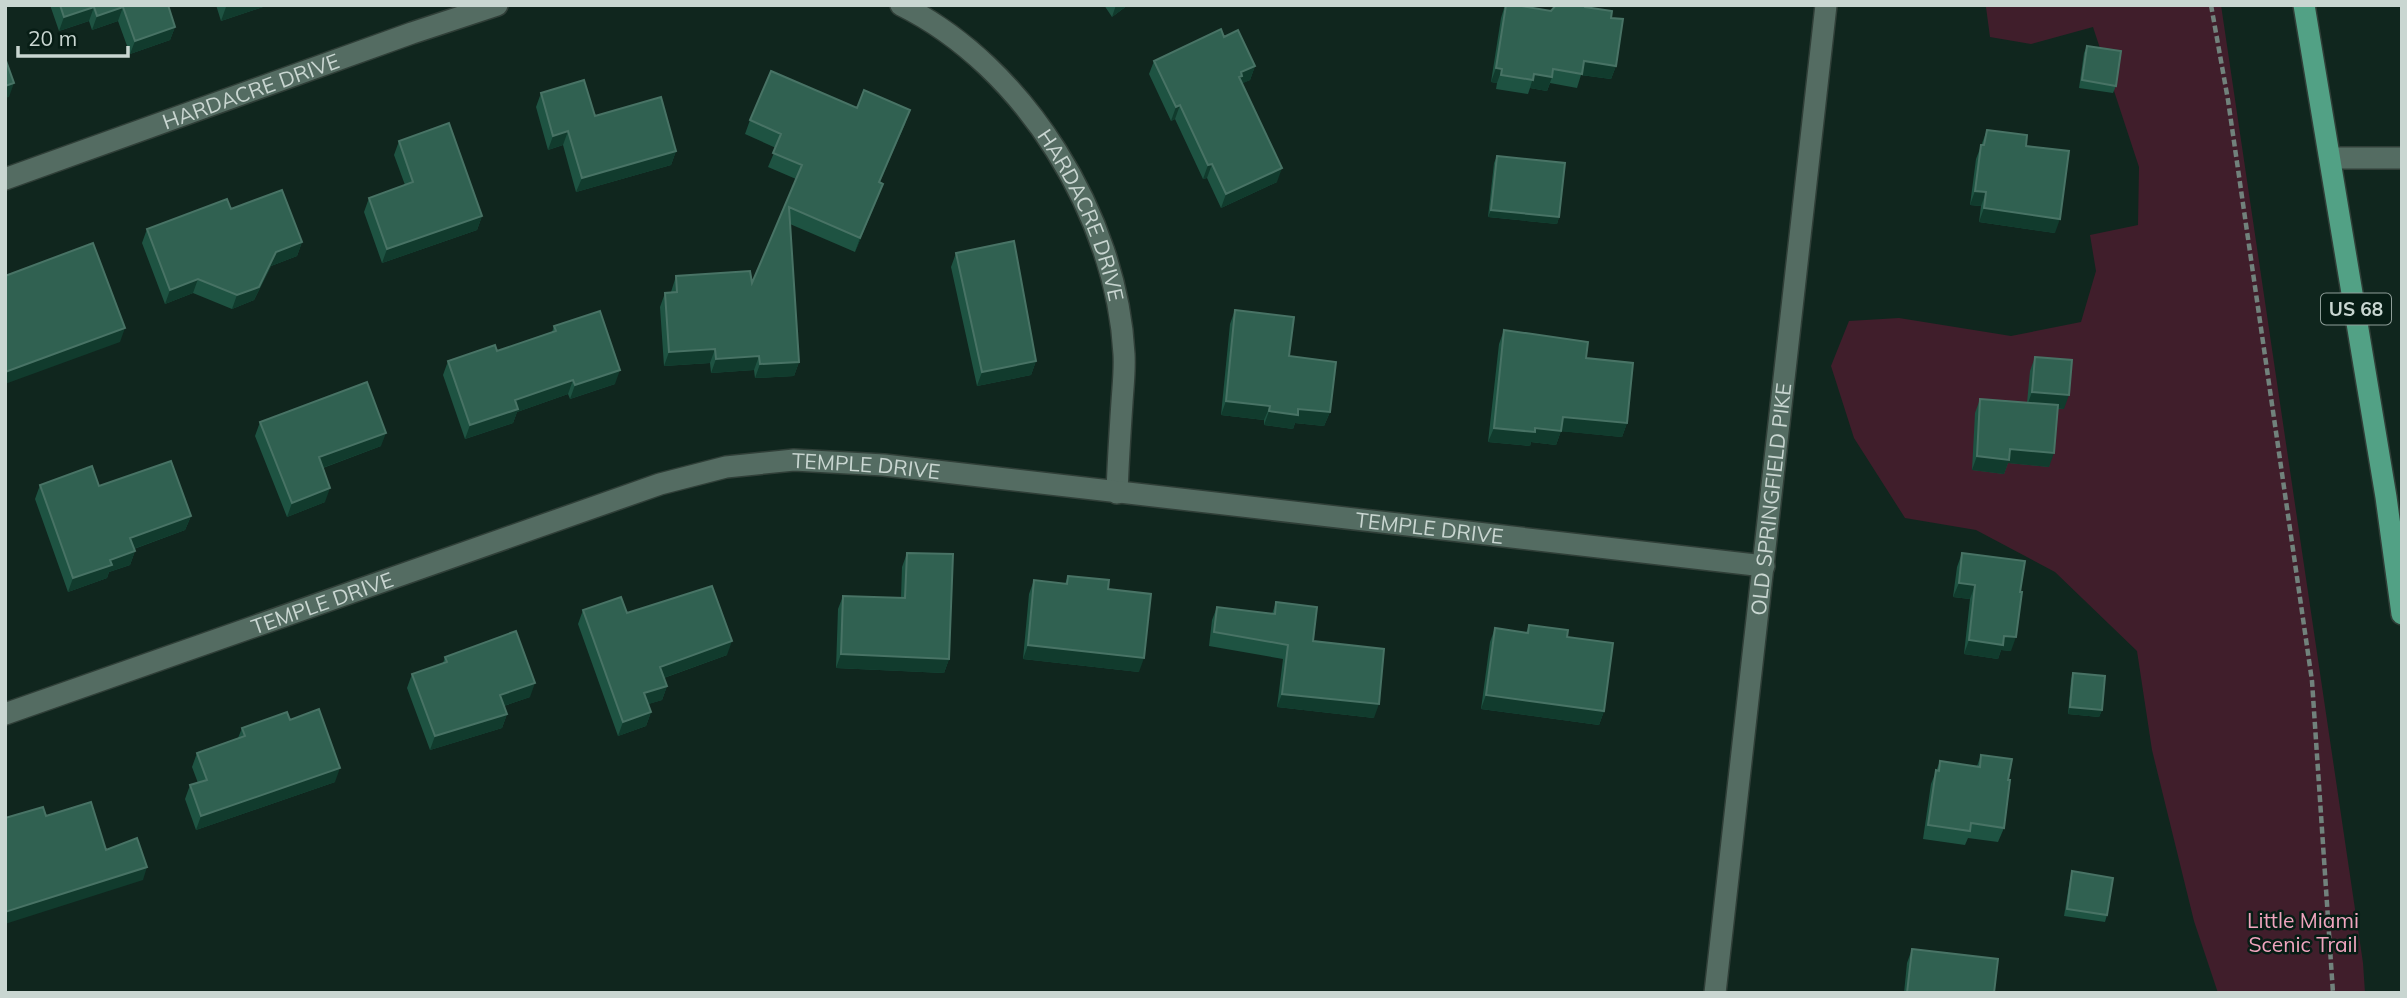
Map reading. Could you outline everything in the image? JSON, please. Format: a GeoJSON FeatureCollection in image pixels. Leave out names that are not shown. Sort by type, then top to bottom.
{"type":"FeatureCollection","features":[{"type":"Feature","properties":{"kind":"highway","name":"US 68"},"geometry":{"type":"LineString","coordinates":[[2304,5],[2386,497],[2402,614]]}},
{"type":"Feature","properties":{"kind":"street","name":"HARDACRE DRIVE"},"geometry":{"type":"LineString","coordinates":[[5,179],[497,5]]}},
{"type":"Feature","properties":{"kind":"street","name":"HARDACRE DRIVE"},"geometry":{"type":"LineString","coordinates":[[901,5],[944,32],[1011,91],[1061,157],[1082,196],[1109,267],[1119,310],[1124,355],[1117,493]]}},
{"type":"Feature","properties":{"kind":"street","name":"OLD SPRINGFIELD PIKE"},"geometry":{"type":"LineString","coordinates":[[1715,993],[1826,5]]}},
{"type":"Feature","properties":{"kind":"street"},"geometry":{"type":"LineString","coordinates":[[2331,158],[2402,158]]}},
{"type":"Feature","properties":{"kind":"street","name":"TEMPLE DRIVE"},"geometry":{"type":"LineString","coordinates":[[5,714],[660,484],[726,467],[794,460],[861,463],[1764,566]]}},
{"type":"Feature","properties":{"kind":"path"},"geometry":{"type":"LineString","coordinates":[[2211,5],[2230,114],[2312,681],[2333,993]]}},
{"type":"Feature","properties":{"kind":"green space","name":"Little Miami Scenic Trail"},"geometry":{"type":"Polygon","coordinates":[[[2221,5],[2363,963],[2365,993],[2218,993],[2194,921],[2152,750],[2137,651],[2055,572],[1976,530],[1905,518],[1854,438],[1831,366],[1849,321],[1899,318],[2011,336],[2081,322],[2096,271],[2090,235],[2138,225],[2139,167],[2093,27],[2031,44],[1990,37],[1986,7],[2221,5]]]}},
{"type":"Feature","properties":{"kind":"building"},"geometry":{"type":"Polygon","coordinates":[[[60,5],[168,5],[175,27],[135,41],[123,7],[97,16],[94,7],[64,17],[60,5]]]}},
{"type":"Feature","properties":{"kind":"building"},"geometry":{"type":"Polygon","coordinates":[[[1506,5],[1551,11],[1556,5],[1584,5],[1612,11],[1611,18],[1623,19],[1616,66],[1584,61],[1582,74],[1553,69],[1552,77],[1534,74],[1533,80],[1501,75],[1502,69],[1496,68],[1506,5]]]}},
{"type":"Feature","properties":{"kind":"building"},"geometry":{"type":"Polygon","coordinates":[[[1221,29],[1224,37],[1238,30],[1255,66],[1241,72],[1242,76],[1239,77],[1282,168],[1226,194],[1212,164],[1208,165],[1180,105],[1176,107],[1154,61],[1221,29]]]}},
{"type":"Feature","properties":{"kind":"building"},"geometry":{"type":"Polygon","coordinates":[[[2087,46],[2121,51],[2116,86],[2082,80],[2087,46]]]}},
{"type":"Feature","properties":{"kind":"building"},"geometry":{"type":"Polygon","coordinates":[[[5,58],[14,83],[5,86],[5,58]]]}},
{"type":"Feature","properties":{"kind":"building"},"geometry":{"type":"Polygon","coordinates":[[[771,71],[857,108],[864,90],[910,110],[879,182],[883,184],[860,238],[789,207],[799,362],[760,364],[759,356],[716,359],[715,349],[669,352],[665,293],[677,292],[676,276],[750,271],[752,283],[802,165],[773,153],[781,134],[750,120],[771,71]]]}},
{"type":"Feature","properties":{"kind":"building"},"geometry":{"type":"Polygon","coordinates":[[[584,80],[595,116],[661,97],[676,151],[582,178],[568,131],[553,136],[541,93],[584,80]]]}},
{"type":"Feature","properties":{"kind":"building"},"geometry":{"type":"Polygon","coordinates":[[[449,123],[482,216],[387,249],[369,198],[413,182],[399,141],[449,123]]]}},
{"type":"Feature","properties":{"kind":"building"},"geometry":{"type":"Polygon","coordinates":[[[1987,130],[2027,135],[2026,146],[2069,151],[2060,219],[1984,208],[1986,192],[1975,191],[1981,145],[1984,145],[1987,130]]]}},
{"type":"Feature","properties":{"kind":"building"},"geometry":{"type":"Polygon","coordinates":[[[1497,156],[1565,163],[1559,217],[1491,210],[1497,156]]]}},
{"type":"Feature","properties":{"kind":"building"},"geometry":{"type":"Polygon","coordinates":[[[282,190],[302,242],[276,252],[259,287],[237,295],[198,279],[170,290],[147,229],[227,199],[231,209],[282,190]]]}},
{"type":"Feature","properties":{"kind":"building"},"geometry":{"type":"Polygon","coordinates":[[[1014,241],[1036,361],[982,372],[956,253],[1014,241]]]}},
{"type":"Feature","properties":{"kind":"building"},"geometry":{"type":"Polygon","coordinates":[[[93,243],[125,328],[5,372],[5,276],[93,243]]]}},
{"type":"Feature","properties":{"kind":"building"},"geometry":{"type":"Polygon","coordinates":[[[1235,310],[1294,317],[1289,356],[1336,362],[1330,412],[1298,409],[1298,415],[1269,411],[1270,406],[1226,401],[1235,310]]]}},
{"type":"Feature","properties":{"kind":"building"},"geometry":{"type":"Polygon","coordinates":[[[600,311],[620,370],[575,385],[573,380],[515,400],[518,409],[470,425],[448,361],[495,345],[497,351],[556,331],[554,326],[600,311]]]}},
{"type":"Feature","properties":{"kind":"building"},"geometry":{"type":"Polygon","coordinates":[[[1504,330],[1588,342],[1586,358],[1633,363],[1627,423],[1563,417],[1561,431],[1535,428],[1535,432],[1494,428],[1504,330]]]}},
{"type":"Feature","properties":{"kind":"building"},"geometry":{"type":"Polygon","coordinates":[[[2035,357],[2072,360],[2069,395],[2032,392],[2035,357]]]}},
{"type":"Feature","properties":{"kind":"building"},"geometry":{"type":"Polygon","coordinates":[[[367,382],[386,433],[319,457],[330,488],[292,503],[260,422],[367,382]]]}},
{"type":"Feature","properties":{"kind":"building"},"geometry":{"type":"Polygon","coordinates":[[[1980,399],[2058,405],[2054,453],[2010,449],[2009,460],[1977,456],[1980,399]]]}},
{"type":"Feature","properties":{"kind":"building"},"geometry":{"type":"Polygon","coordinates":[[[171,461],[191,516],[130,538],[135,551],[110,560],[112,565],[73,578],[40,485],[92,466],[99,486],[171,461]]]}},
{"type":"Feature","properties":{"kind":"building"},"geometry":{"type":"Polygon","coordinates":[[[907,553],[953,554],[949,659],[841,654],[843,596],[905,598],[907,553]]]}},
{"type":"Feature","properties":{"kind":"building"},"geometry":{"type":"Polygon","coordinates":[[[1962,553],[2025,561],[2016,637],[2004,636],[2003,645],[1969,640],[1975,585],[1959,583],[1962,553]]]}},
{"type":"Feature","properties":{"kind":"building"},"geometry":{"type":"Polygon","coordinates":[[[1068,576],[1109,580],[1108,589],[1151,594],[1144,658],[1028,645],[1034,580],[1067,584],[1068,576]]]}},
{"type":"Feature","properties":{"kind":"building"},"geometry":{"type":"Polygon","coordinates":[[[712,586],[732,641],[660,667],[667,686],[644,693],[651,712],[623,722],[583,610],[621,597],[627,613],[712,586]]]}},
{"type":"Feature","properties":{"kind":"building"},"geometry":{"type":"Polygon","coordinates":[[[1276,602],[1317,607],[1313,641],[1384,649],[1379,704],[1282,694],[1288,645],[1214,632],[1217,607],[1275,614],[1276,602]]]}},
{"type":"Feature","properties":{"kind":"building"},"geometry":{"type":"Polygon","coordinates":[[[1529,625],[1568,630],[1567,637],[1613,643],[1604,711],[1486,695],[1495,628],[1528,633],[1529,625]]]}},
{"type":"Feature","properties":{"kind":"building"},"geometry":{"type":"Polygon","coordinates":[[[516,631],[535,683],[500,695],[507,714],[435,736],[412,674],[447,662],[445,657],[516,631]]]}},
{"type":"Feature","properties":{"kind":"building"},"geometry":{"type":"Polygon","coordinates":[[[2073,673],[2105,676],[2102,710],[2070,707],[2073,673]]]}},
{"type":"Feature","properties":{"kind":"building"},"geometry":{"type":"Polygon","coordinates":[[[319,709],[340,768],[201,816],[190,785],[207,780],[197,753],[245,736],[242,728],[287,712],[290,720],[319,709]]]}},
{"type":"Feature","properties":{"kind":"building"},"geometry":{"type":"Polygon","coordinates":[[[1981,755],[2012,759],[2004,828],[1971,823],[1970,831],[1928,825],[1936,770],[1939,771],[1940,761],[1980,767],[1981,755]]]}},
{"type":"Feature","properties":{"kind":"building"},"geometry":{"type":"Polygon","coordinates":[[[91,802],[106,850],[137,838],[147,867],[5,912],[5,818],[43,807],[46,816],[91,802]]]}},
{"type":"Feature","properties":{"kind":"building"},"geometry":{"type":"Polygon","coordinates":[[[2072,871],[2113,878],[2107,915],[2067,909],[2072,871]]]}},
{"type":"Feature","properties":{"kind":"building"},"geometry":{"type":"Polygon","coordinates":[[[1912,949],[1998,959],[1994,993],[1907,993],[1912,949]]]}}]}
